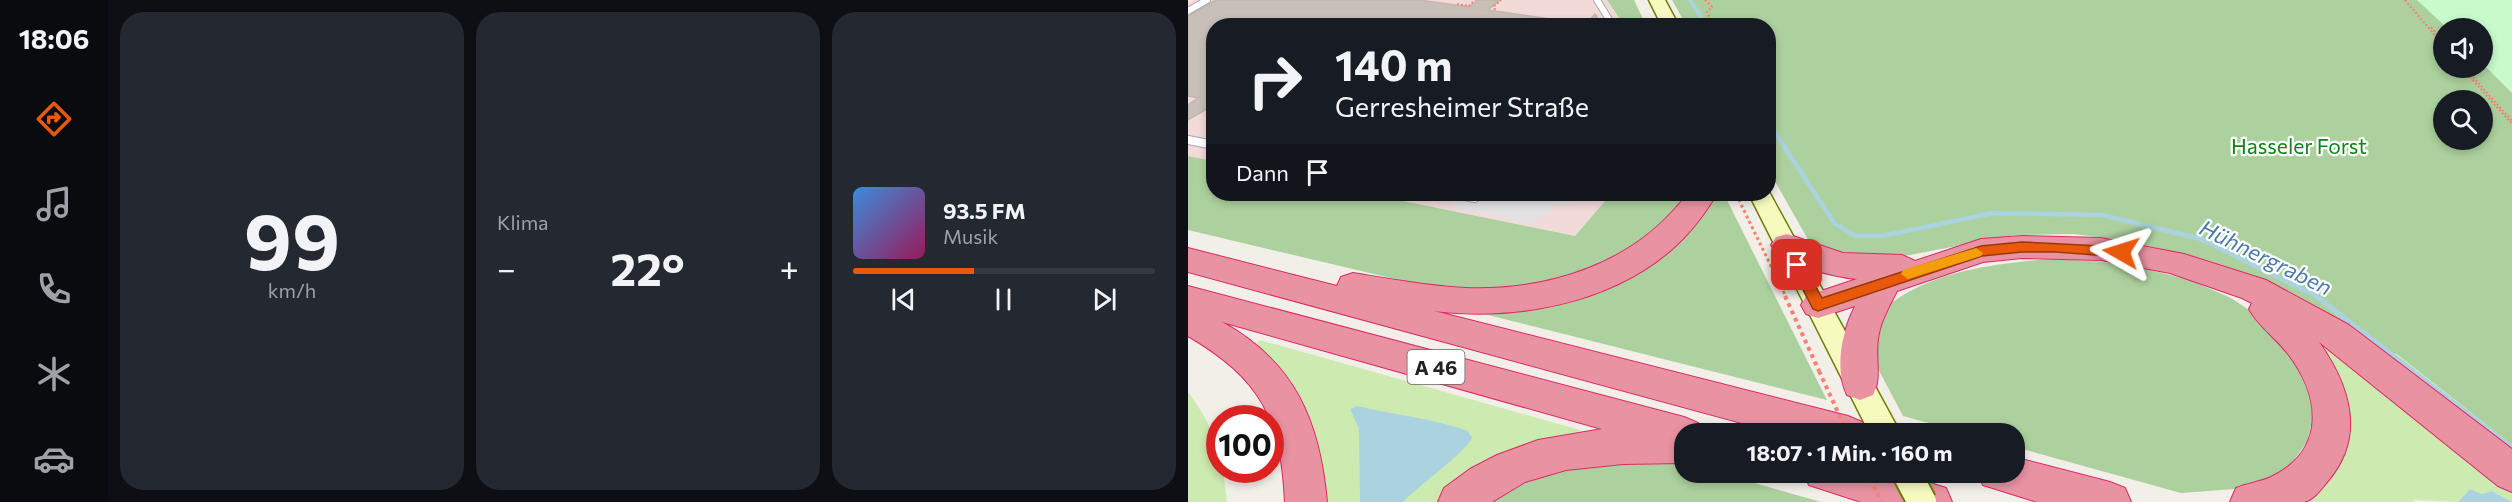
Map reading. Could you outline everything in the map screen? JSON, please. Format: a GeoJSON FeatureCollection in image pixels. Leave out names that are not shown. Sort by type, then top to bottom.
{"type":"FeatureCollection","features":[{"type":"Feature","properties":{"kind":"highway"},"geometry":{"type":"LineString","coordinates":[[1192,261],[1431,297],[1467,301],[1502,301],[1562,290],[1619,268],[1667,237],[1685,219],[1697,201]]}},
{"type":"Feature","properties":{"kind":"highway"},"geometry":{"type":"LineString","coordinates":[[1786,245],[1814,258],[1847,267],[1933,266]]}},
{"type":"Feature","properties":{"kind":"highway"},"geometry":{"type":"LineString","coordinates":[[1818,305],[1981,251],[2022,247],[2056,247],[2101,249],[2141,255],[2202,270],[2254,288],[2337,335],[2512,473]]}},
{"type":"Feature","properties":{"kind":"highway","name":"A 46"},"geometry":{"type":"LineString","coordinates":[[1192,261],[1806,423]]}},
{"type":"Feature","properties":{"kind":"highway"},"geometry":{"type":"LineString","coordinates":[[2202,270],[2251,298],[2297,336],[2316,363],[2326,386],[2333,413],[2329,444],[2315,470],[2291,489],[2251,502]]}},
{"type":"Feature","properties":{"kind":"highway"},"geometry":{"type":"LineString","coordinates":[[1860,384],[1860,331],[1886,282]]}},
{"type":"Feature","properties":{"kind":"highway","name":"A 46"},"geometry":{"type":"LineString","coordinates":[[1188,299],[1674,432]]}},
{"type":"Feature","properties":{"kind":"highway"},"geometry":{"type":"LineString","coordinates":[[1188,320],[1228,343],[1256,366],[1284,401],[1298,444],[1305,502]]}},
{"type":"Feature","properties":{"kind":"highway"},"geometry":{"type":"LineString","coordinates":[[1460,502],[1473,490],[1514,465],[1551,453],[1603,447],[1674,445]]}},
{"type":"Feature","properties":{"kind":"highway"},"geometry":{"type":"LineString","coordinates":[[2025,479],[2110,502]]}},
{"type":"Feature","properties":{"kind":"highway"},"geometry":{"type":"LineString","coordinates":[[1863,483],[1931,502]]}},
{"type":"Feature","properties":{"kind":"main road"},"geometry":{"type":"LineString","coordinates":[[1657,0],[1667,18]]}},
{"type":"Feature","properties":{"kind":"main road"},"geometry":{"type":"LineString","coordinates":[[1764,201],[1880,423]]}},
{"type":"Feature","properties":{"kind":"main road"},"geometry":{"type":"LineString","coordinates":[[1912,483],[1922,502]]}},
{"type":"Feature","properties":{"kind":"lane"},"geometry":{"type":"LineString","coordinates":[[1188,11],[1207,0]]}},
{"type":"Feature","properties":{"kind":"lane"},"geometry":{"type":"LineString","coordinates":[[1597,0],[1608,18]]}},
{"type":"Feature","properties":{"kind":"lane"},"geometry":{"type":"LineString","coordinates":[[1188,140],[1206,143]]}},
{"type":"Feature","properties":{"kind":"path"},"geometry":{"type":"LineString","coordinates":[[1457,4],[1468,6],[1475,0]]}},
{"type":"Feature","properties":{"kind":"path"},"geometry":{"type":"LineString","coordinates":[[1495,10],[1494,6],[1502,0]]}},
{"type":"Feature","properties":{"kind":"path"},"geometry":{"type":"LineString","coordinates":[[1705,0],[1712,7],[1707,12],[1710,18]]}},
{"type":"Feature","properties":{"kind":"path"},"geometry":{"type":"LineString","coordinates":[[2406,0],[2433,31]]}},
{"type":"Feature","properties":{"kind":"path"},"geometry":{"type":"LineString","coordinates":[[2473,78],[2512,123]]}},
{"type":"Feature","properties":{"kind":"path"},"geometry":{"type":"LineString","coordinates":[[1739,201],[1806,338],[1843,423]]}},
{"type":"Feature","properties":{"kind":"path"},"geometry":{"type":"LineString","coordinates":[[1872,483],[1881,502]]}},
{"type":"Feature","properties":{"kind":"shaded area"},"geometry":{"type":"Polygon","coordinates":[[[1193,0],[1607,0],[1619,18],[1206,18],[1206,160],[1188,156],[1188,3],[1193,0]]]}},
{"type":"Feature","properties":{"kind":"shaded area"},"geometry":{"type":"Polygon","coordinates":[[[1403,201],[1605,201],[1575,236],[1403,201]]]}},
{"type":"Feature","properties":{"kind":"shaded area"},"geometry":{"type":"Polygon","coordinates":[[[1456,201],[1570,201],[1566,206],[1556,204],[1546,217],[1540,216],[1534,224],[1450,207],[1456,201]]]}},
{"type":"Feature","properties":{"kind":"green space"},"geometry":{"type":"Polygon","coordinates":[[[1607,0],[1634,0],[1643,18],[1619,18],[1607,0]]]}},
{"type":"Feature","properties":{"kind":"green space","name":"Hasseler Forst"},"geometry":{"type":"Polygon","coordinates":[[[1672,0],[2512,0],[2512,445],[2397,354],[2362,347],[2186,255],[2123,240],[2073,234],[2014,235],[1863,264],[1810,243],[1776,183],[1776,18],[1682,18],[1672,0]]]}},
{"type":"Feature","properties":{"kind":"green space"},"geometry":{"type":"Polygon","coordinates":[[[2417,0],[2512,0],[2512,93],[2493,74],[2493,18],[2436,18],[2417,0]]]}},
{"type":"Feature","properties":{"kind":"green space"},"geometry":{"type":"Polygon","coordinates":[[[1188,156],[1206,160],[1206,201],[1403,201],[1575,236],[1605,201],[1687,201],[1664,228],[1597,270],[1493,293],[1433,288],[1188,230],[1188,156]]]}},
{"type":"Feature","properties":{"kind":"green space"},"geometry":{"type":"Polygon","coordinates":[[[1706,201],[1728,201],[1827,400],[1448,305],[1543,301],[1693,222],[1706,201]]]}},
{"type":"Feature","properties":{"kind":"green space"},"geometry":{"type":"Polygon","coordinates":[[[2052,259],[2134,266],[2190,280],[2231,298],[2261,318],[2289,348],[2307,381],[2313,415],[2307,442],[2287,469],[2248,488],[2181,493],[2025,450],[2025,423],[1929,423],[1903,416],[1876,365],[1877,316],[1894,301],[1935,280],[1958,272],[2006,263],[2052,259]]]}},
{"type":"Feature","properties":{"kind":"green space"},"geometry":{"type":"Polygon","coordinates":[[[2251,290],[2512,480],[2512,502],[2492,491],[2482,494],[2470,489],[2458,502],[2415,500],[2413,502],[2277,502],[2338,424],[2251,290]]]}},
{"type":"Feature","properties":{"kind":"green space"},"geometry":{"type":"Polygon","coordinates":[[[1260,340],[1580,430],[1576,439],[1449,502],[1314,502],[1284,427],[1284,405],[1275,405],[1252,347],[1260,340]]]}},
{"type":"Feature","properties":{"kind":"green space"},"geometry":{"type":"Polygon","coordinates":[[[2362,347],[2397,354],[2512,445],[2512,461],[2362,347]]]}},
{"type":"Feature","properties":{"kind":"green space"},"geometry":{"type":"Polygon","coordinates":[[[1188,392],[1206,419],[1206,483],[1225,483],[1227,502],[1188,502],[1188,392]]]}},
{"type":"Feature","properties":{"kind":"green space"},"geometry":{"type":"Polygon","coordinates":[[[1648,455],[1674,461],[1674,483],[1754,483],[1821,502],[1478,502],[1524,473],[1648,455]]]}},
{"type":"Feature","properties":{"kind":"water"},"geometry":{"type":"Polygon","coordinates":[[[1358,406],[1454,427],[1468,431],[1472,438],[1459,453],[1403,502],[1360,502],[1359,429],[1350,409],[1358,406]]]}},
{"type":"Feature","properties":{"kind":"water"},"geometry":{"type":"Polygon","coordinates":[[[2470,489],[2482,494],[2492,491],[2512,502],[2458,502],[2470,489]]]}},
{"type":"Feature","properties":{"kind":"building"},"geometry":{"type":"Polygon","coordinates":[[[1216,0],[1419,0],[1469,7],[1478,0],[1500,0],[1488,10],[1544,18],[1206,18],[1206,110],[1188,120],[1188,105],[1198,98],[1188,96],[1188,16],[1216,0]]]}},
{"type":"Feature","properties":{"kind":"waterway","name":"Hühnergraben"},"geometry":{"type":"LineString","coordinates":[[1690,0],[1702,18]]}},
{"type":"Feature","properties":{"kind":"waterway","name":"Hühnergraben"},"geometry":{"type":"LineString","coordinates":[[1776,134],[1835,224],[1856,236],[1882,236],[1993,213],[2102,215],[2201,239],[2316,296]]}},
{"type":"Feature","properties":{"kind":"waterway","name":"Hühnergraben"},"geometry":{"type":"LineString","coordinates":[[2316,296],[2512,448]]}},
{"type":"Feature","properties":{"kind":"slow traffic"},"geometry":{"type":"LineString","coordinates":[[1908,274],[1976,253]]}},
{"type":"Feature","properties":{"kind":"route"},"geometry":{"type":"LineString","coordinates":[[1797,265],[1818,305],[1981,251],[2022,247],[2056,247],[2121,252]]}}]}
